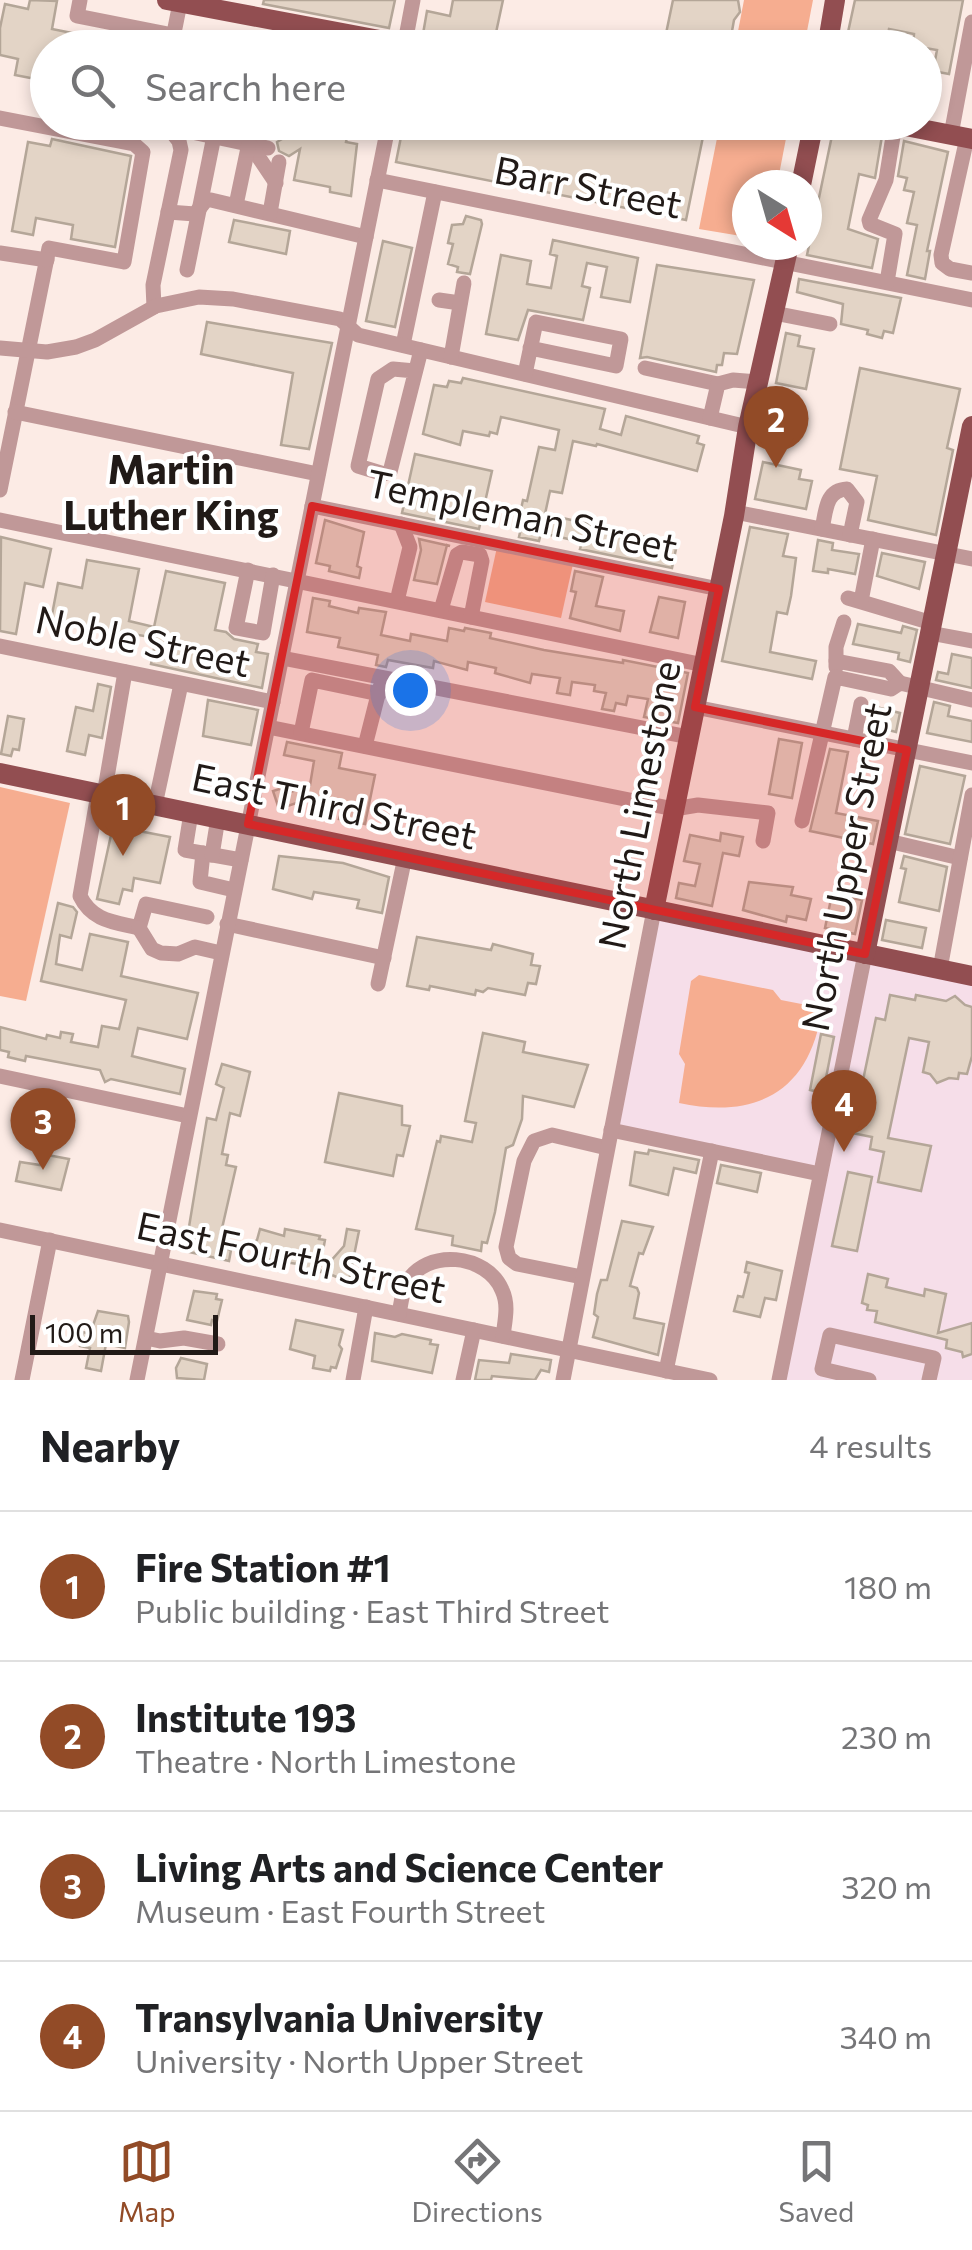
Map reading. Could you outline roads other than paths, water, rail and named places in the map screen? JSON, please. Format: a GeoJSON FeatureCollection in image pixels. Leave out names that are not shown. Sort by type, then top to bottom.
{"type":"FeatureCollection","features":[{"type":"Feature","properties":{"kind":"main road"},"geometry":{"type":"LineString","coordinates":[[830,30],[835,0]]}},
{"type":"Feature","properties":{"kind":"main road"},"geometry":{"type":"LineString","coordinates":[[173,1],[236,7],[339,30]]}},
{"type":"Feature","properties":{"kind":"main road"},"geometry":{"type":"LineString","coordinates":[[804,170],[810,140]]}},
{"type":"Feature","properties":{"kind":"main road","name":"North Limestone"},"geometry":{"type":"LineString","coordinates":[[654,910],[735,512],[748,428],[785,260]]}},
{"type":"Feature","properties":{"kind":"main road","name":"North Upper Street"},"geometry":{"type":"LineString","coordinates":[[865,954],[906,750],[910,685],[931,628],[972,426]]}},
{"type":"Feature","properties":{"kind":"main road","name":"East Third Street"},"geometry":{"type":"LineString","coordinates":[[0,774],[155,806],[190,822],[404,857],[972,976]]}},
{"type":"Feature","properties":{"kind":"street"},"geometry":{"type":"LineString","coordinates":[[80,0],[77,16],[130,30]]}},
{"type":"Feature","properties":{"kind":"street"},"geometry":{"type":"LineString","coordinates":[[411,30],[413,0]]}},
{"type":"Feature","properties":{"kind":"street"},"geometry":{"type":"LineString","coordinates":[[172,30],[173,1]]}},
{"type":"Feature","properties":{"kind":"street"},"geometry":{"type":"LineString","coordinates":[[972,22],[963,141],[942,263],[950,269],[972,273]]}},
{"type":"Feature","properties":{"kind":"street"},"geometry":{"type":"LineString","coordinates":[[0,118],[30,124]]}},
{"type":"Feature","properties":{"kind":"street"},"geometry":{"type":"LineString","coordinates":[[0,252],[124,262],[144,152],[134,144],[113,140]]}},
{"type":"Feature","properties":{"kind":"street"},"geometry":{"type":"LineString","coordinates":[[154,307],[152,285],[181,150],[177,140]]}},
{"type":"Feature","properties":{"kind":"street"},"geometry":{"type":"LineString","coordinates":[[187,270],[213,140]]}},
{"type":"Feature","properties":{"kind":"street"},"geometry":{"type":"LineString","coordinates":[[234,140],[268,148]]}},
{"type":"Feature","properties":{"kind":"street"},"geometry":{"type":"LineString","coordinates":[[227,889],[200,882],[247,831],[385,140]]}},
{"type":"Feature","properties":{"kind":"street"},"geometry":{"type":"LineString","coordinates":[[887,282],[895,234],[870,224],[869,220],[886,180],[889,140]]}},
{"type":"Feature","properties":{"kind":"street"},"geometry":{"type":"LineString","coordinates":[[249,143],[276,183]]}},
{"type":"Feature","properties":{"kind":"street"},"geometry":{"type":"LineString","coordinates":[[236,205],[249,143]]}},
{"type":"Feature","properties":{"kind":"street"},"geometry":{"type":"LineString","coordinates":[[270,213],[280,162]]}},
{"type":"Feature","properties":{"kind":"street","name":"Barr Street"},"geometry":{"type":"LineString","coordinates":[[377,180],[732,243]]}},
{"type":"Feature","properties":{"kind":"street"},"geometry":{"type":"LineString","coordinates":[[403,345],[435,192]]}},
{"type":"Feature","properties":{"kind":"street"},"geometry":{"type":"LineString","coordinates":[[168,212],[188,216],[206,200],[366,237]]}},
{"type":"Feature","properties":{"kind":"street"},"geometry":{"type":"LineString","coordinates":[[0,490],[48,254]]}},
{"type":"Feature","properties":{"kind":"street","name":"Barr Street"},"geometry":{"type":"LineString","coordinates":[[811,260],[887,282],[972,300]]}},
{"type":"Feature","properties":{"kind":"street"},"geometry":{"type":"LineString","coordinates":[[451,357],[464,284]]}},
{"type":"Feature","properties":{"kind":"street"},"geometry":{"type":"LineString","coordinates":[[0,348],[26,352],[76,347],[154,307],[199,297],[234,298],[340,319],[358,334],[748,428]]}},
{"type":"Feature","properties":{"kind":"street"},"geometry":{"type":"LineString","coordinates":[[439,300],[460,303]]}},
{"type":"Feature","properties":{"kind":"street"},"geometry":{"type":"LineString","coordinates":[[774,313],[830,324]]}},
{"type":"Feature","properties":{"kind":"street"},"geometry":{"type":"LineString","coordinates":[[525,374],[530,348],[536,322],[621,339],[616,366],[530,348]]}},
{"type":"Feature","properties":{"kind":"street"},"geometry":{"type":"LineString","coordinates":[[415,371],[392,369],[378,380],[358,466],[384,474],[390,472],[421,350]]}},
{"type":"Feature","properties":{"kind":"street"},"geometry":{"type":"LineString","coordinates":[[644,368],[718,384],[733,380],[758,382]]}},
{"type":"Feature","properties":{"kind":"street"},"geometry":{"type":"LineString","coordinates":[[710,418],[718,384]]}},
{"type":"Feature","properties":{"kind":"street"},"geometry":{"type":"LineString","coordinates":[[15,412],[318,474]]}},
{"type":"Feature","properties":{"kind":"street"},"geometry":{"type":"LineString","coordinates":[[822,529],[830,496],[847,488],[856,502],[850,534]]}},
{"type":"Feature","properties":{"kind":"street","name":"Templeman Street"},"geometry":{"type":"LineString","coordinates":[[312,506],[719,589]]}},
{"type":"Feature","properties":{"kind":"street"},"geometry":{"type":"LineString","coordinates":[[735,512],[972,559]]}},
{"type":"Feature","properties":{"kind":"street"},"geometry":{"type":"LineString","coordinates":[[0,520],[704,665]]}},
{"type":"Feature","properties":{"kind":"street"},"geometry":{"type":"LineString","coordinates":[[398,601],[410,547],[401,524]]}},
{"type":"Feature","properties":{"kind":"street"},"geometry":{"type":"LineString","coordinates":[[873,539],[855,599],[972,641]]}},
{"type":"Feature","properties":{"kind":"street"},"geometry":{"type":"LineString","coordinates":[[441,610],[457,555],[480,555],[471,616]]}},
{"type":"Feature","properties":{"kind":"street"},"geometry":{"type":"LineString","coordinates":[[248,570],[236,628],[263,633],[283,652]]}},
{"type":"Feature","properties":{"kind":"street"},"geometry":{"type":"LineString","coordinates":[[263,633],[273,575]]}},
{"type":"Feature","properties":{"kind":"street"},"geometry":{"type":"LineString","coordinates":[[802,821],[844,622]]}},
{"type":"Feature","properties":{"kind":"street","name":"Noble Street"},"geometry":{"type":"LineString","coordinates":[[0,646],[273,702]]}},
{"type":"Feature","properties":{"kind":"street","name":"Noble Street"},"geometry":{"type":"LineString","coordinates":[[283,652],[383,678],[689,736]]}},
{"type":"Feature","properties":{"kind":"street"},"geometry":{"type":"LineString","coordinates":[[836,669],[891,689],[910,685],[972,700]]}},
{"type":"Feature","properties":{"kind":"street"},"geometry":{"type":"LineString","coordinates":[[125,672],[80,896],[97,918],[139,928],[152,949],[161,953],[185,953],[195,947],[221,953]]}},
{"type":"Feature","properties":{"kind":"street"},"geometry":{"type":"LineString","coordinates":[[365,746],[383,678]]}},
{"type":"Feature","properties":{"kind":"street"},"geometry":{"type":"LineString","coordinates":[[301,734],[312,680],[378,694]]}},
{"type":"Feature","properties":{"kind":"street"},"geometry":{"type":"LineString","coordinates":[[155,806],[181,684]]}},
{"type":"Feature","properties":{"kind":"street"},"geometry":{"type":"LineString","coordinates":[[854,739],[862,704]]}},
{"type":"Feature","properties":{"kind":"street"},"geometry":{"type":"LineString","coordinates":[[695,707],[972,763]]}},
{"type":"Feature","properties":{"kind":"street"},"geometry":{"type":"LineString","coordinates":[[268,727],[674,810],[698,805],[768,812],[762,841]]}},
{"type":"Feature","properties":{"kind":"street"},"geometry":{"type":"LineString","coordinates":[[940,969],[972,794]]}},
{"type":"Feature","properties":{"kind":"street"},"geometry":{"type":"LineString","coordinates":[[190,822],[185,850],[220,856]]}},
{"type":"Feature","properties":{"kind":"street"},"geometry":{"type":"LineString","coordinates":[[137,1380],[227,924],[227,889],[216,827]]}},
{"type":"Feature","properties":{"kind":"street"},"geometry":{"type":"LineString","coordinates":[[888,841],[960,858]]}},
{"type":"Feature","properties":{"kind":"street"},"geometry":{"type":"LineString","coordinates":[[378,984],[404,857]]}},
{"type":"Feature","properties":{"kind":"street"},"geometry":{"type":"LineString","coordinates":[[139,928],[146,904],[207,917]]}},
{"type":"Feature","properties":{"kind":"street","name":"North Limestone"},"geometry":{"type":"LineString","coordinates":[[563,1380],[654,910]]}},
{"type":"Feature","properties":{"kind":"street"},"geometry":{"type":"LineString","coordinates":[[227,924],[384,958]]}},
{"type":"Feature","properties":{"kind":"street","name":"North Upper Street"},"geometry":{"type":"LineString","coordinates":[[779,1380],[865,954]]}},
{"type":"Feature","properties":{"kind":"street"},"geometry":{"type":"LineString","coordinates":[[0,1076],[188,1116]]}},
{"type":"Feature","properties":{"kind":"street"},"geometry":{"type":"LineString","coordinates":[[611,1130],[820,1174]]}},
{"type":"Feature","properties":{"kind":"street"},"geometry":{"type":"LineString","coordinates":[[582,1278],[517,1264],[509,1258],[506,1248],[524,1160],[534,1141],[552,1135],[607,1148]]}},
{"type":"Feature","properties":{"kind":"street"},"geometry":{"type":"LineString","coordinates":[[666,1371],[712,1151]]}},
{"type":"Feature","properties":{"kind":"street","name":"East Fourth Street"},"geometry":{"type":"LineString","coordinates":[[0,1230],[710,1380]]}},
{"type":"Feature","properties":{"kind":"street"},"geometry":{"type":"LineString","coordinates":[[22,1380],[50,1240]]}},
{"type":"Feature","properties":{"kind":"street"},"geometry":{"type":"LineString","coordinates":[[399,1314],[406,1283],[422,1266],[442,1259],[473,1263],[488,1270],[503,1292],[503,1336]]}},
{"type":"Feature","properties":{"kind":"street"},"geometry":{"type":"LineString","coordinates":[[352,1380],[366,1307]]}},
{"type":"Feature","properties":{"kind":"street"},"geometry":{"type":"LineString","coordinates":[[463,1380],[474,1330]]}},
{"type":"Feature","properties":{"kind":"street"},"geometry":{"type":"LineString","coordinates":[[869,1380],[822,1370],[830,1335],[934,1358],[929,1380]]}},
{"type":"Feature","properties":{"kind":"street"},"geometry":{"type":"LineString","coordinates":[[146,1338],[184,1338],[218,1344]]}},
{"type":"Feature","properties":{"kind":"place","name":"Institute 193"},"geometry":{"type":"Point","coordinates":[776,468]}},
{"type":"Feature","properties":{"kind":"place","name":"Fire Station #1"},"geometry":{"type":"Point","coordinates":[123,856]}},
{"type":"Feature","properties":{"kind":"place","name":"Transylvania University"},"geometry":{"type":"Point","coordinates":[844,1152]}},
{"type":"Feature","properties":{"kind":"place","name":"Living Arts and Science Center"},"geometry":{"type":"Point","coordinates":[43,1170]}},
{"type":"Feature","properties":{"kind":"district","name":"Martin Luther King"},"geometry":{"type":"Point","coordinates":[171,493]}}]}
